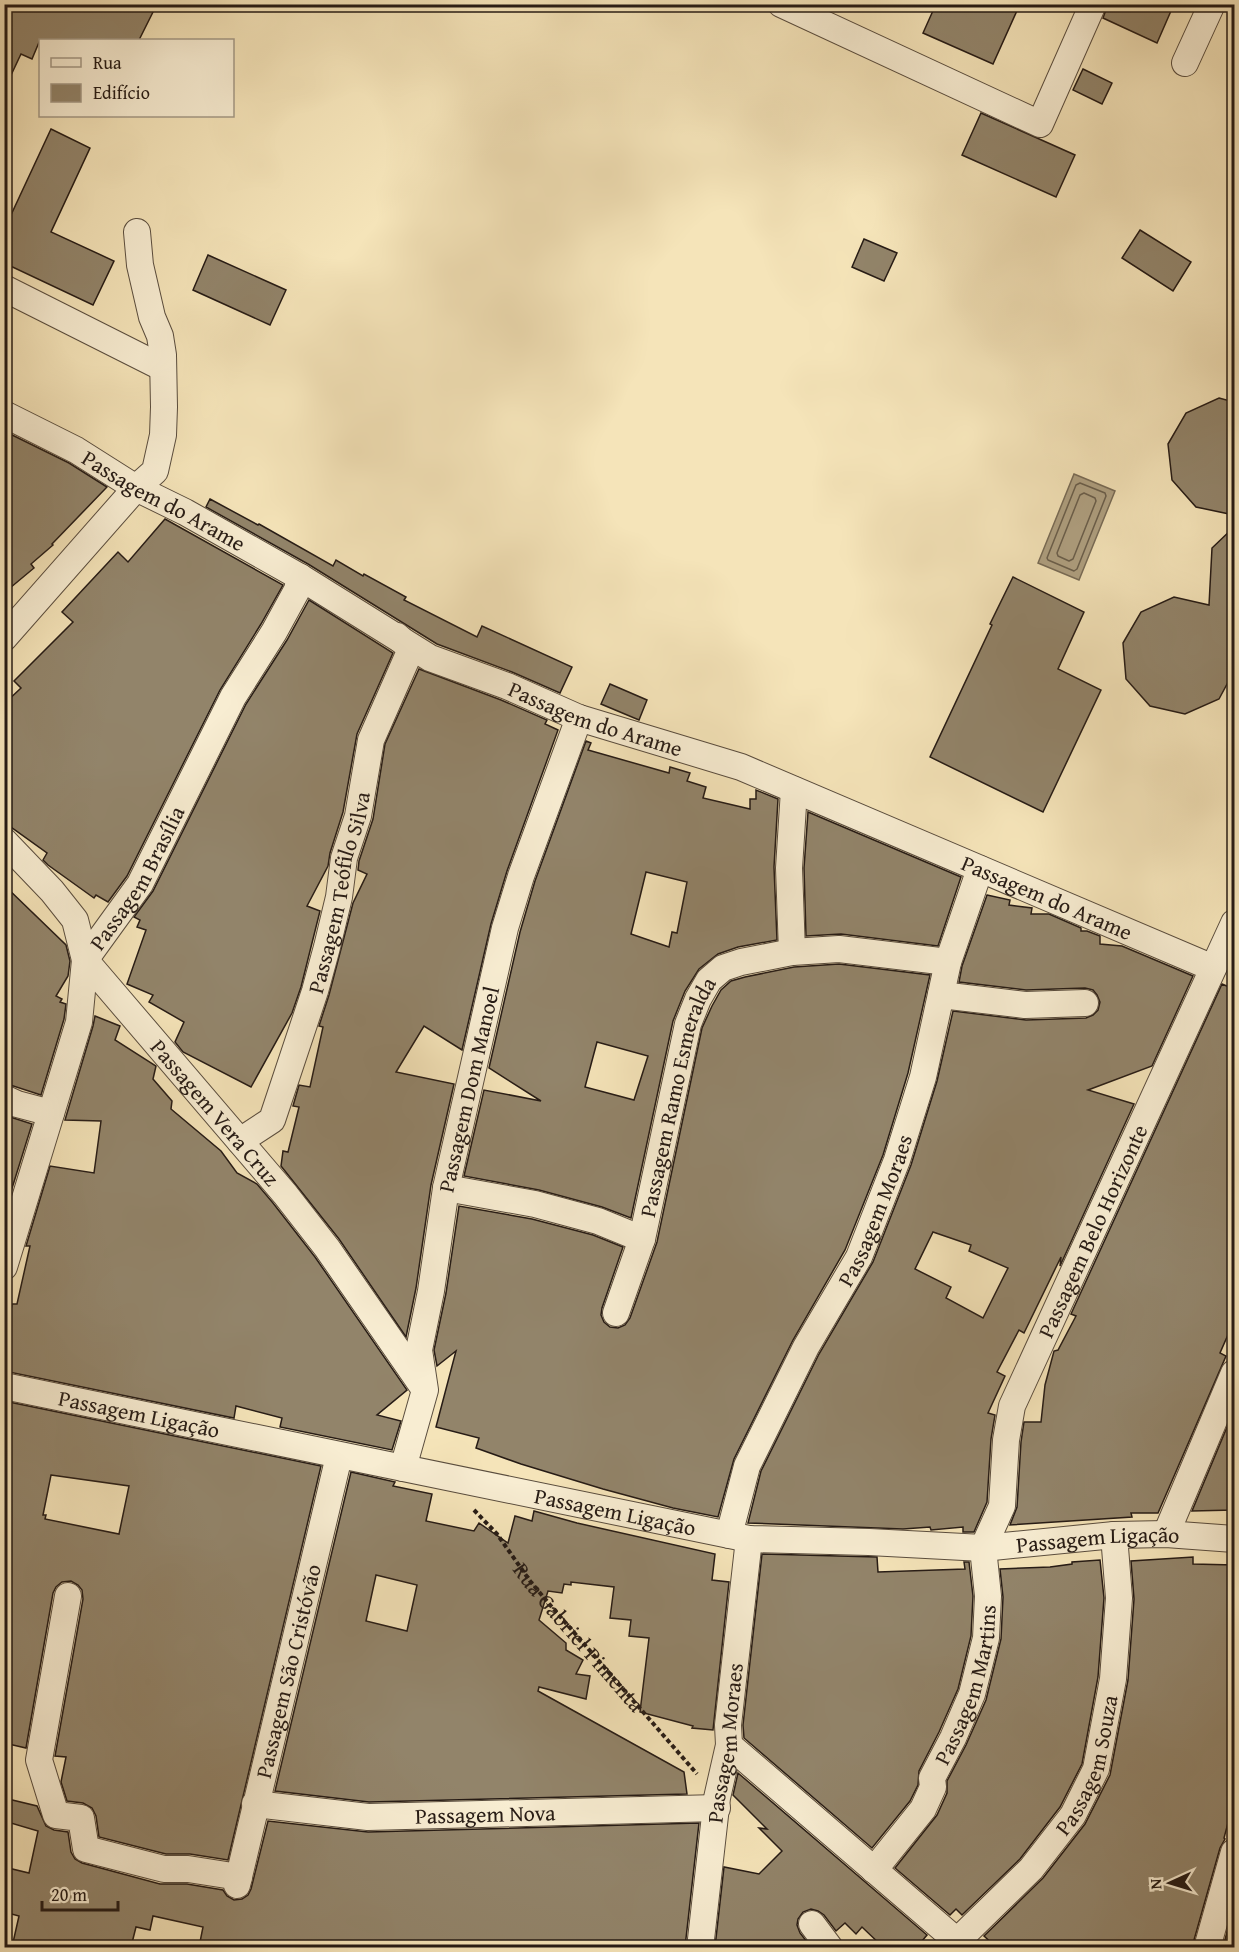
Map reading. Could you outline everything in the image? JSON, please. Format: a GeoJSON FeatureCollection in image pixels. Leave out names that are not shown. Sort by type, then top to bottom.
{"type":"FeatureCollection","features":[{"type":"Feature","properties":{"kind":"street"},"geometry":{"type":"LineString","coordinates":[[781,4],[1040,124],[1093,4]]}},
{"type":"Feature","properties":{"kind":"street"},"geometry":{"type":"LineString","coordinates":[[1185,63],[1212,4]]}},
{"type":"Feature","properties":{"kind":"street"},"geometry":{"type":"LineString","coordinates":[[4,638],[136,488],[155,471],[163,435],[163,368],[160,336],[152,317],[140,265],[137,232]]}},
{"type":"Feature","properties":{"kind":"street"},"geometry":{"type":"LineString","coordinates":[[4,288],[163,368]]}},
{"type":"Feature","properties":{"kind":"street","name":"Passagem do Arame"},"geometry":{"type":"LineString","coordinates":[[4,414],[76,450],[136,488],[184,512],[300,577],[395,634],[430,658],[507,686],[579,718],[741,767],[1214,968]]}},
{"type":"Feature","properties":{"kind":"street","name":"Passagem Brasília"},"geometry":{"type":"LineString","coordinates":[[4,1267],[79,1022],[85,960],[140,884],[233,697],[274,632],[297,590],[300,577]]}},
{"type":"Feature","properties":{"kind":"street","name":"Passagem Teófilo Silva"},"geometry":{"type":"LineString","coordinates":[[240,1142],[272,1120],[315,991],[339,897],[345,858],[358,816],[371,740],[411,649],[395,634]]}},
{"type":"Feature","properties":{"kind":"street","name":"Passagem Dom Manoel"},"geometry":{"type":"LineString","coordinates":[[403,1468],[425,1390],[418,1350],[432,1291],[446,1188],[505,928],[579,718]]}},
{"type":"Feature","properties":{"kind":"street"},"geometry":{"type":"LineString","coordinates":[[792,952],[789,868],[794,790]]}},
{"type":"Feature","properties":{"kind":"street","name":"Passagem Vera Cruz"},"geometry":{"type":"LineString","coordinates":[[4,841],[52,891],[75,920],[85,960],[285,1194],[327,1248],[425,1390]]}},
{"type":"Feature","properties":{"kind":"street","name":"Passagem Moraes"},"geometry":{"type":"LineString","coordinates":[[700,1947],[717,1803],[729,1745],[728,1725],[739,1537],[747,1466],[806,1347],[859,1257],[893,1171],[923,1077],[948,962],[981,869]]}},
{"type":"Feature","properties":{"kind":"street","name":"Passagem Belo Horizonte"},"geometry":{"type":"LineString","coordinates":[[983,1548],[1002,1506],[1006,1440],[1012,1406],[1234,923]]}},
{"type":"Feature","properties":{"kind":"street","name":"Passagem Ramo Esmeralda"},"geometry":{"type":"LineString","coordinates":[[616,1313],[642,1239],[688,1024],[709,980],[723,968],[792,952],[839,949],[948,962]]}},
{"type":"Feature","properties":{"kind":"street"},"geometry":{"type":"LineString","coordinates":[[941,995],[1024,1005],[1085,1003]]}},
{"type":"Feature","properties":{"kind":"street"},"geometry":{"type":"LineString","coordinates":[[4,1098],[16,1104],[51,1113]]}},
{"type":"Feature","properties":{"kind":"street"},"geometry":{"type":"LineString","coordinates":[[446,1188],[545,1207],[598,1221],[642,1239]]}},
{"type":"Feature","properties":{"kind":"street"},"geometry":{"type":"LineString","coordinates":[[1167,1534],[1234,1373]]}},
{"type":"Feature","properties":{"kind":"street","name":"Passagem Ligação"},"geometry":{"type":"LineString","coordinates":[[4,1386],[739,1537],[983,1548],[1114,1535],[1167,1534],[1234,1539]]}},
{"type":"Feature","properties":{"kind":"street","name":"Passagem São Cristóvão"},"geometry":{"type":"LineString","coordinates":[[68,1596],[39,1760],[56,1815],[81,1818],[86,1850],[164,1869],[188,1869],[238,1881],[339,1456]]}},
{"type":"Feature","properties":{"kind":"street","name":"Passagem Souza"},"geometry":{"type":"LineString","coordinates":[[954,1944],[1031,1869],[1073,1815],[1096,1769],[1113,1679],[1119,1598],[1114,1535]]}},
{"type":"Feature","properties":{"kind":"street","name":"Passagem Martins"},"geometry":{"type":"LineString","coordinates":[[874,1870],[923,1809],[933,1787],[932,1778],[972,1694],[986,1638],[988,1596],[983,1548]]}},
{"type":"Feature","properties":{"kind":"street"},"geometry":{"type":"LineString","coordinates":[[729,1745],[874,1870],[954,1944]]}},
{"type":"Feature","properties":{"kind":"street","name":"Passagem Nova"},"geometry":{"type":"LineString","coordinates":[[255,1804],[368,1817],[717,1803]]}},
{"type":"Feature","properties":{"kind":"street"},"geometry":{"type":"LineString","coordinates":[[1207,1947],[1234,1852]]}},
{"type":"Feature","properties":{"kind":"street"},"geometry":{"type":"LineString","coordinates":[[812,1924],[830,1947]]}},
{"type":"Feature","properties":{"kind":"path","name":"Rua Gabriel Pimenta"},"geometry":{"type":"LineString","coordinates":[[473,1509],[497,1534],[530,1581],[717,1803]]}},
{"type":"Feature","properties":{"kind":"water"},"geometry":{"type":"Polygon","coordinates":[[[1074,474],[1115,491],[1079,580],[1038,563],[1074,474]]]}},
{"type":"Feature","properties":{"kind":"building"},"geometry":{"type":"Polygon","coordinates":[[[4,4],[157,4],[140,39],[39,39],[32,59],[21,54],[4,90],[4,4]]]}},
{"type":"Feature","properties":{"kind":"building"},"geometry":{"type":"Polygon","coordinates":[[[936,4],[1020,4],[993,64],[923,33],[936,4]]]}},
{"type":"Feature","properties":{"kind":"building"},"geometry":{"type":"Polygon","coordinates":[[[1108,4],[1174,4],[1157,43],[1103,18],[1108,4]]]}},
{"type":"Feature","properties":{"kind":"building"},"geometry":{"type":"Polygon","coordinates":[[[1083,69],[1112,83],[1102,104],[1073,90],[1083,69]]]}},
{"type":"Feature","properties":{"kind":"building"},"geometry":{"type":"Polygon","coordinates":[[[981,113],[1075,155],[1056,197],[962,155],[981,113]]]}},
{"type":"Feature","properties":{"kind":"building"},"geometry":{"type":"Polygon","coordinates":[[[51,129],[90,148],[51,232],[114,261],[93,305],[4,263],[4,230],[51,129]]]}},
{"type":"Feature","properties":{"kind":"building"},"geometry":{"type":"Polygon","coordinates":[[[1140,230],[1191,262],[1173,291],[1122,258],[1140,230]]]}},
{"type":"Feature","properties":{"kind":"building"},"geometry":{"type":"Polygon","coordinates":[[[864,239],[897,253],[884,281],[852,267],[864,239]]]}},
{"type":"Feature","properties":{"kind":"building"},"geometry":{"type":"Polygon","coordinates":[[[208,255],[286,290],[270,325],[193,290],[208,255]]]}},
{"type":"Feature","properties":{"kind":"building"},"geometry":{"type":"Polygon","coordinates":[[[1219,398],[1234,402],[1234,515],[1196,507],[1172,480],[1168,444],[1186,413],[1219,398]]]}},
{"type":"Feature","properties":{"kind":"building"},"geometry":{"type":"Polygon","coordinates":[[[4,431],[69,463],[107,487],[53,545],[31,564],[34,568],[4,593],[4,431]]]}},
{"type":"Feature","properties":{"kind":"building"},"geometry":{"type":"Polygon","coordinates":[[[210,499],[333,566],[336,560],[363,576],[364,574],[406,597],[404,600],[477,637],[482,626],[572,667],[560,693],[437,644],[308,564],[206,507],[210,499]]]}},
{"type":"Feature","properties":{"kind":"building"},"geometry":{"type":"Polygon","coordinates":[[[165,519],[283,585],[220,690],[127,876],[108,902],[96,895],[94,898],[48,865],[43,860],[47,853],[4,822],[4,704],[21,688],[14,681],[73,622],[62,612],[118,552],[128,562],[165,519]]]}},
{"type":"Feature","properties":{"kind":"building"},"geometry":{"type":"Polygon","coordinates":[[[1234,527],[1234,671],[1219,699],[1185,714],[1150,706],[1126,679],[1123,643],[1141,612],[1174,597],[1209,605],[1212,548],[1234,527]]]}},
{"type":"Feature","properties":{"kind":"building"},"geometry":{"type":"Polygon","coordinates":[[[1013,577],[1084,612],[1058,669],[1101,690],[1043,812],[930,757],[1013,577]]]}},
{"type":"Feature","properties":{"kind":"building"},"geometry":{"type":"Polygon","coordinates":[[[309,600],[393,653],[357,734],[343,812],[328,866],[307,906],[320,911],[301,987],[292,1013],[251,1087],[183,1052],[175,1042],[184,1022],[149,1002],[153,995],[127,984],[146,930],[137,927],[140,920],[134,917],[153,891],[246,704],[287,640],[309,600]]]}},
{"type":"Feature","properties":{"kind":"building"},"geometry":{"type":"Polygon","coordinates":[[[419,669],[547,720],[545,724],[558,730],[507,871],[491,924],[462,1050],[424,1026],[396,1072],[454,1084],[431,1185],[416,1288],[406,1337],[339,1239],[281,1166],[283,1151],[288,1152],[299,1107],[293,1106],[299,1085],[310,1087],[323,1027],[319,1026],[353,903],[367,874],[358,870],[359,861],[373,819],[385,744],[419,669]]]}},
{"type":"Feature","properties":{"kind":"building"},"geometry":{"type":"Polygon","coordinates":[[[610,684],[647,700],[639,720],[601,704],[610,684]]]}},
{"type":"Feature","properties":{"kind":"building"},"geometry":{"type":"Polygon","coordinates":[[[586,741],[591,743],[588,750],[669,773],[670,767],[690,773],[687,781],[706,787],[703,798],[750,809],[750,799],[756,799],[756,790],[778,799],[774,867],[777,940],[738,947],[718,954],[699,969],[685,991],[673,1021],[631,1218],[602,1207],[539,1190],[464,1176],[484,1090],[541,1101],[489,1068],[520,932],[535,881],[586,741]],[[646,872],[631,934],[669,947],[672,932],[677,933],[687,882],[646,872]],[[597,1042],[585,1087],[634,1100],[648,1056],[597,1042]]]}},
{"type":"Feature","properties":{"kind":"building"},"geometry":{"type":"Polygon","coordinates":[[[808,812],[961,877],[938,946],[841,934],[806,936],[804,868],[808,812]]]}},
{"type":"Feature","properties":{"kind":"building"},"geometry":{"type":"Polygon","coordinates":[[[4,885],[66,945],[70,961],[68,976],[56,996],[62,999],[60,1002],[66,1004],[64,1019],[41,1095],[4,1083],[4,885]]]}},
{"type":"Feature","properties":{"kind":"building"},"geometry":{"type":"Polygon","coordinates":[[[987,895],[1010,900],[1009,905],[1032,908],[1031,914],[1049,914],[1081,928],[1081,931],[1100,936],[1100,944],[1122,946],[1193,976],[1152,1066],[1088,1090],[1134,1104],[1060,1266],[1061,1257],[1024,1333],[1019,1330],[997,1372],[1005,1376],[988,1413],[995,1415],[987,1502],[974,1532],[963,1532],[963,1527],[931,1530],[930,1527],[903,1529],[748,1523],[761,1471],[819,1354],[873,1262],[911,1165],[937,1081],[953,1011],[1026,1020],[1086,1018],[1098,1010],[1100,1002],[1093,990],[1085,988],[1026,990],[959,982],[962,966],[987,895]],[[933,1232],[915,1269],[951,1287],[946,1298],[983,1318],[1008,1268],[969,1251],[971,1245],[933,1232]]]}},
{"type":"Feature","properties":{"kind":"building"},"geometry":{"type":"Polygon","coordinates":[[[839,964],[930,975],[908,1073],[883,1155],[845,1250],[793,1340],[734,1459],[718,1517],[673,1508],[521,1464],[476,1448],[479,1438],[436,1427],[456,1351],[437,1366],[434,1350],[446,1293],[459,1206],[532,1219],[593,1235],[623,1247],[601,1315],[610,1327],[618,1328],[625,1325],[630,1318],[657,1242],[702,1028],[721,990],[731,981],[745,977],[794,967],[839,964]]]}},
{"type":"Feature","properties":{"kind":"building"},"geometry":{"type":"Polygon","coordinates":[[[1222,984],[1234,989],[1234,1321],[1220,1353],[1226,1356],[1158,1513],[1131,1513],[1132,1517],[1010,1525],[1017,1507],[1024,1422],[1041,1422],[1045,1385],[1054,1351],[1058,1350],[1076,1316],[1071,1314],[1222,984]]]}},
{"type":"Feature","properties":{"kind":"building"},"geometry":{"type":"Polygon","coordinates":[[[95,1016],[120,1026],[115,1040],[156,1066],[153,1079],[172,1101],[171,1109],[221,1151],[237,1173],[257,1184],[273,1203],[315,1257],[407,1390],[377,1415],[401,1421],[392,1450],[280,1427],[282,1418],[236,1406],[234,1418],[4,1371],[4,1351],[12,1304],[17,1304],[30,1246],[26,1246],[50,1166],[94,1173],[101,1121],[65,1120],[95,1016]]]}},
{"type":"Feature","properties":{"kind":"building"},"geometry":{"type":"Polygon","coordinates":[[[4,1115],[32,1124],[4,1214],[4,1115]]]}},
{"type":"Feature","properties":{"kind":"building"},"geometry":{"type":"Polygon","coordinates":[[[4,1401],[321,1466],[228,1860],[190,1854],[166,1854],[99,1837],[96,1816],[92,1808],[83,1803],[67,1801],[61,1782],[66,1757],[55,1756],[83,1599],[82,1590],[71,1581],[62,1582],[53,1593],[26,1748],[4,1743],[4,1401]],[[51,1475],[43,1515],[46,1515],[45,1519],[119,1534],[129,1486],[51,1475]]]}},
{"type":"Feature","properties":{"kind":"building"},"geometry":{"type":"Polygon","coordinates":[[[1230,1420],[1234,1421],[1234,1510],[1192,1511],[1230,1420]]]}},
{"type":"Feature","properties":{"kind":"building"},"geometry":{"type":"Polygon","coordinates":[[[351,1472],[395,1482],[393,1486],[432,1494],[426,1521],[474,1531],[479,1523],[508,1543],[515,1516],[532,1521],[534,1511],[715,1554],[712,1580],[729,1582],[713,1730],[692,1728],[693,1726],[640,1712],[649,1638],[629,1636],[631,1620],[610,1618],[614,1587],[571,1582],[571,1585],[564,1584],[562,1593],[548,1591],[539,1620],[566,1643],[566,1650],[583,1660],[576,1674],[590,1676],[586,1699],[539,1687],[538,1691],[684,1772],[687,1794],[369,1802],[275,1791],[351,1472]],[[376,1575],[366,1621],[407,1631],[417,1585],[376,1575]]]}},
{"type":"Feature","properties":{"kind":"building"},"geometry":{"type":"Polygon","coordinates":[[[762,1554],[877,1557],[878,1572],[965,1569],[964,1562],[969,1562],[973,1596],[971,1636],[958,1689],[919,1771],[918,1785],[910,1801],[872,1848],[744,1738],[743,1725],[762,1554]]]}},
{"type":"Feature","properties":{"kind":"building"},"geometry":{"type":"Polygon","coordinates":[[[1193,1557],[1193,1564],[1234,1565],[1234,1800],[1225,1839],[1220,1848],[1192,1947],[996,1947],[984,1936],[1043,1878],[1085,1824],[1110,1775],[1128,1680],[1134,1599],[1131,1561],[1193,1557]]]}},
{"type":"Feature","properties":{"kind":"building"},"geometry":{"type":"Polygon","coordinates":[[[1100,1560],[1104,1598],[1098,1677],[1082,1764],[1060,1807],[1020,1859],[962,1915],[956,1909],[950,1915],[895,1868],[937,1815],[947,1793],[947,1781],[986,1700],[1001,1639],[1003,1597],[1000,1569],[1050,1567],[1072,1564],[1072,1562],[1100,1560]]]}},
{"type":"Feature","properties":{"kind":"building"},"geometry":{"type":"Polygon","coordinates":[[[738,1773],[927,1935],[917,1947],[883,1947],[862,1927],[856,1934],[845,1923],[836,1931],[824,1915],[811,1909],[803,1912],[797,1925],[811,1947],[715,1947],[724,1867],[759,1874],[782,1851],[759,1828],[767,1829],[733,1795],[738,1773]]]}},
{"type":"Feature","properties":{"kind":"building"},"geometry":{"type":"Polygon","coordinates":[[[4,1798],[37,1806],[46,1826],[68,1832],[71,1852],[75,1859],[82,1863],[160,1884],[187,1884],[223,1890],[234,1900],[242,1899],[251,1889],[268,1821],[368,1832],[699,1823],[685,1947],[199,1947],[203,1927],[153,1916],[150,1930],[136,1927],[131,1947],[12,1947],[19,1916],[4,1912],[4,1883],[8,1868],[29,1873],[38,1831],[4,1821],[4,1798]]]}},
{"type":"Feature","properties":{"kind":"building"},"geometry":{"type":"Polygon","coordinates":[[[1234,1906],[1234,1947],[1223,1947],[1234,1906]]]}}]}
